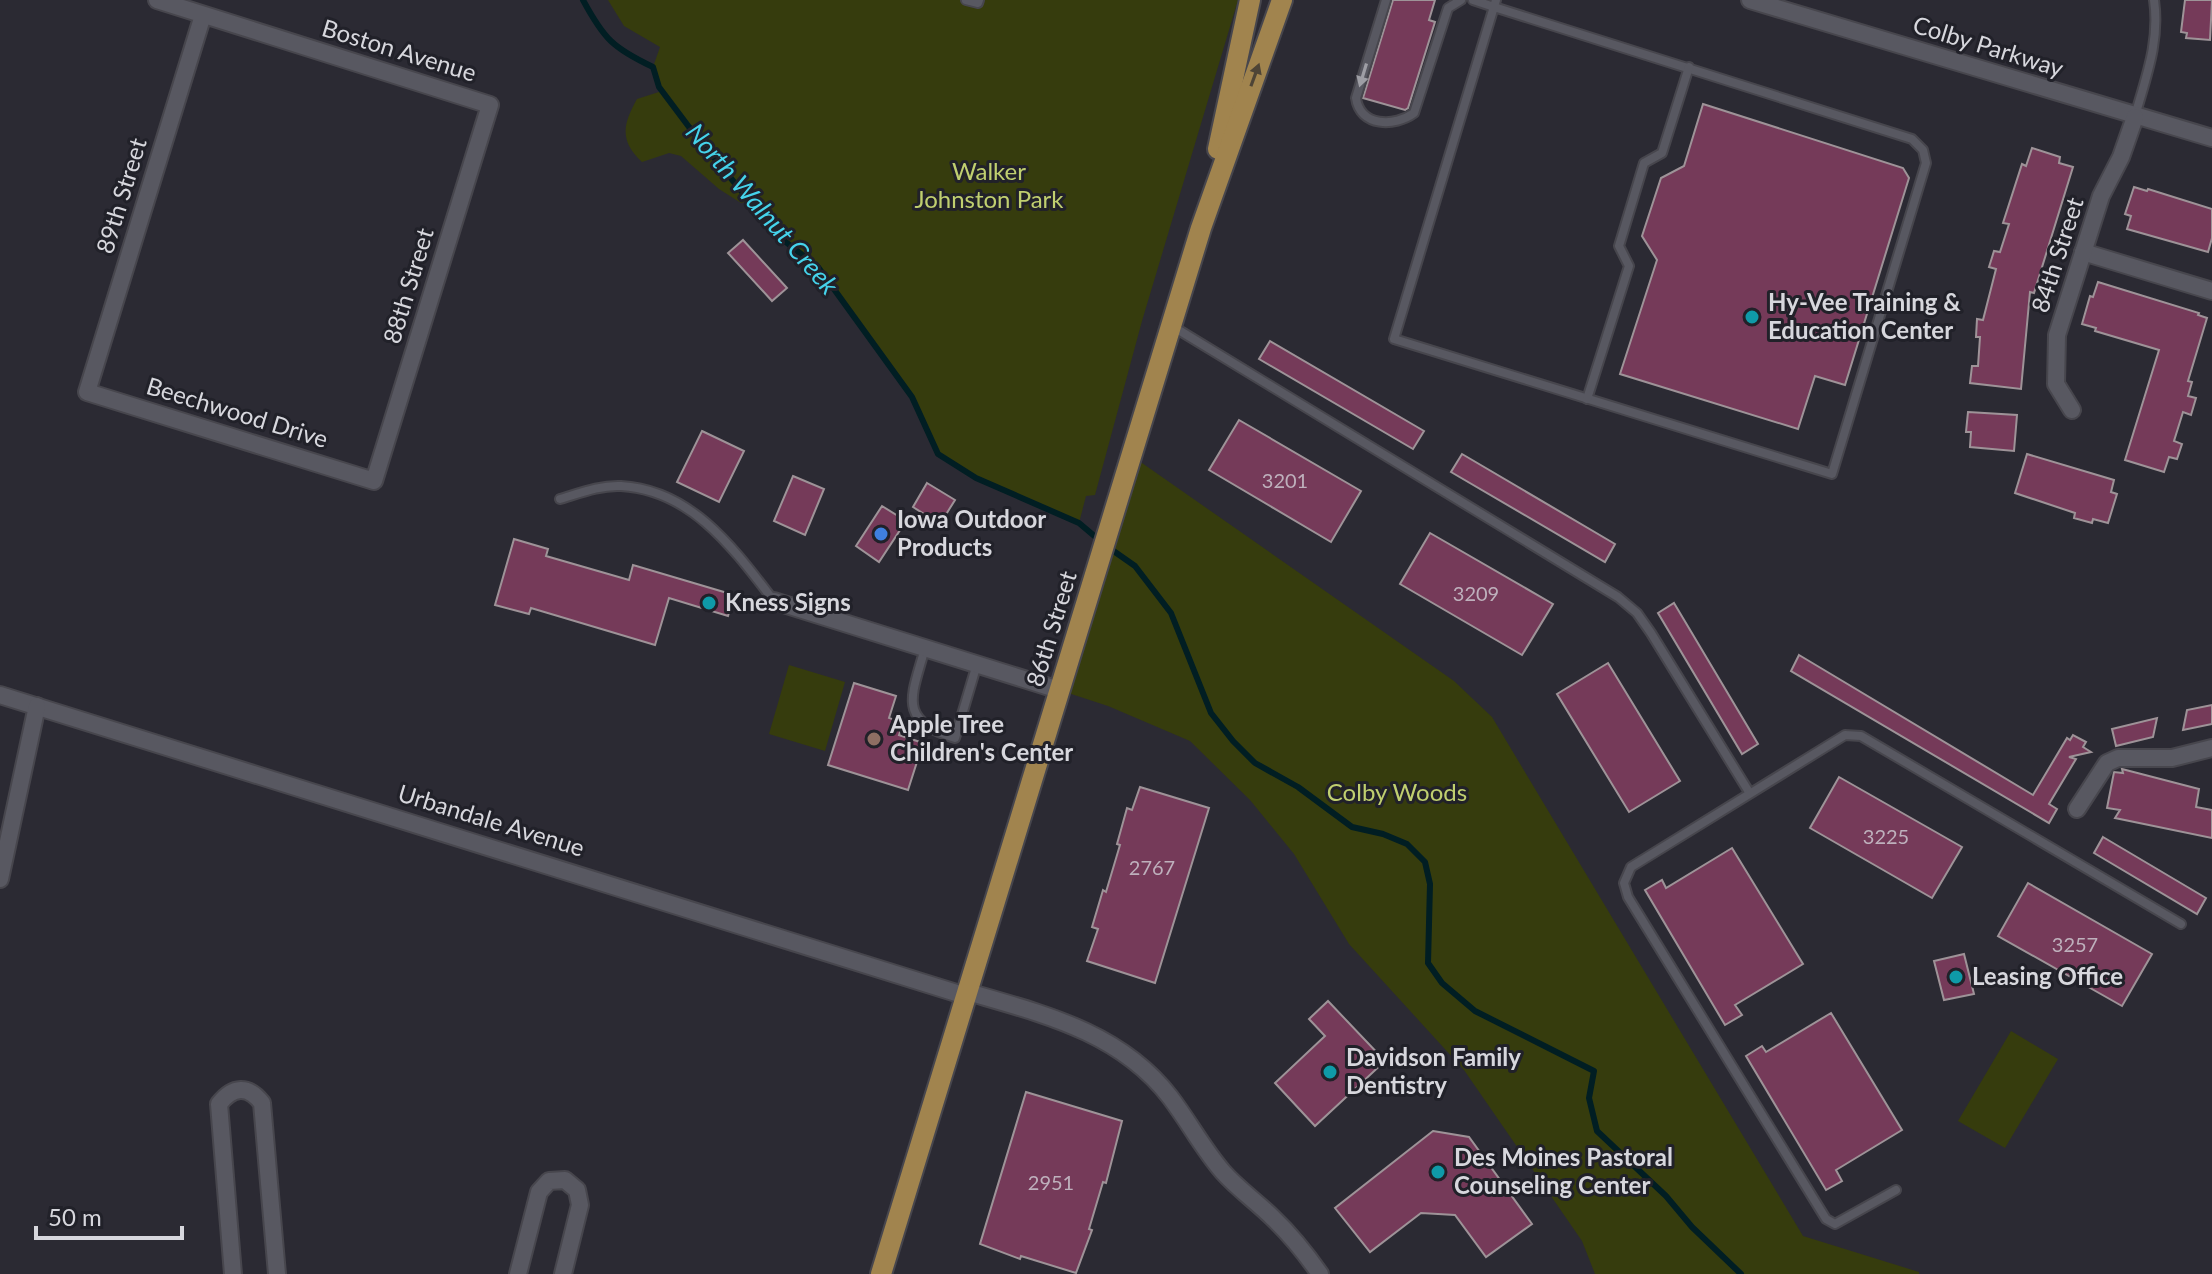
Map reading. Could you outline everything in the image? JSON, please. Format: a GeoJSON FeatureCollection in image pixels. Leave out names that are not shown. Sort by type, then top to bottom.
{"type":"FeatureCollection","features":[{"type":"Feature","properties":{"kind":"main road","name":"86th Street"},"geometry":{"type":"LineString","coordinates":[[1201,228],[1250,0]]}},
{"type":"Feature","properties":{"kind":"main road","name":"86th Street"},"geometry":{"type":"LineString","coordinates":[[881,1274],[1201,228],[1282,0]]}},
{"type":"Feature","properties":{"kind":"street","name":"Boston Avenue"},"geometry":{"type":"LineString","coordinates":[[157,0],[490,105]]}},
{"type":"Feature","properties":{"kind":"street","name":"Colby Parkway"},"geometry":{"type":"LineString","coordinates":[[1750,0],[2212,138]]}},
{"type":"Feature","properties":{"kind":"street","name":"89th Street"},"geometry":{"type":"LineString","coordinates":[[87,392],[203,15]]}},
{"type":"Feature","properties":{"kind":"street","name":"88th Street"},"geometry":{"type":"LineString","coordinates":[[374,481],[490,105]]}},
{"type":"Feature","properties":{"kind":"street","name":"84th Street"},"geometry":{"type":"LineString","coordinates":[[2072,410],[2056,384],[2057,335],[2101,196],[2121,157],[2135,117]]}},
{"type":"Feature","properties":{"kind":"street"},"geometry":{"type":"LineString","coordinates":[[2083,252],[2212,291]]}},
{"type":"Feature","properties":{"kind":"street","name":"Beechwood Drive"},"geometry":{"type":"LineString","coordinates":[[87,392],[374,481]]}},
{"type":"Feature","properties":{"kind":"street"},"geometry":{"type":"LineString","coordinates":[[774,601],[1059,690]]}},
{"type":"Feature","properties":{"kind":"street","name":"Urbandale Avenue"},"geometry":{"type":"LineString","coordinates":[[0,695],[967,994],[1059,1019],[1099,1036],[1150,1074],[1225,1175],[1273,1218],[1320,1274]]}},
{"type":"Feature","properties":{"kind":"street"},"geometry":{"type":"LineString","coordinates":[[0,879],[37,706]]}},
{"type":"Feature","properties":{"kind":"street"},"geometry":{"type":"LineString","coordinates":[[2077,809],[2107,763],[2118,758],[2172,758],[2212,748]]}},
{"type":"Feature","properties":{"kind":"street"},"geometry":{"type":"LineString","coordinates":[[233,1274],[219,1104],[227,1094],[241,1089],[255,1094],[262,1103],[277,1274]]}},
{"type":"Feature","properties":{"kind":"street"},"geometry":{"type":"LineString","coordinates":[[518,1274],[539,1192],[549,1181],[565,1180],[577,1190],[580,1205],[563,1274]]}},
{"type":"Feature","properties":{"kind":"lane"},"geometry":{"type":"LineString","coordinates":[[966,0],[978,3],[979,0]]}},
{"type":"Feature","properties":{"kind":"lane"},"geometry":{"type":"LineString","coordinates":[[1386,0],[1356,98],[1357,107],[1365,115],[1380,122],[1395,123],[1414,113],[1448,8],[1461,0]]}},
{"type":"Feature","properties":{"kind":"lane"},"geometry":{"type":"LineString","coordinates":[[1473,0],[1495,4],[1912,139],[1923,150],[1926,163],[1832,474],[1394,339],[1495,4]]}},
{"type":"Feature","properties":{"kind":"lane"},"geometry":{"type":"LineString","coordinates":[[2135,117],[2156,44],[2154,0]]}},
{"type":"Feature","properties":{"kind":"lane"},"geometry":{"type":"LineString","coordinates":[[1587,399],[1629,266],[1619,246],[1640,176],[1644,163],[1662,153],[1689,67]]}},
{"type":"Feature","properties":{"kind":"lane"},"geometry":{"type":"LineString","coordinates":[[1172,326],[1618,597],[1637,613],[1651,633],[1749,792]]}},
{"type":"Feature","properties":{"kind":"lane"},"geometry":{"type":"LineString","coordinates":[[560,499],[619,486],[662,493],[689,509],[726,540],[774,601]]}},
{"type":"Feature","properties":{"kind":"lane"},"geometry":{"type":"LineString","coordinates":[[925,648],[911,698],[914,709],[927,729],[955,738],[977,664]]}},
{"type":"Feature","properties":{"kind":"lane"},"geometry":{"type":"LineString","coordinates":[[1896,1190],[1835,1224],[1826,1219],[1628,897],[1624,883],[1631,867],[1845,735],[1861,736],[2181,924]]}},
{"type":"Feature","properties":{"kind":"green space","name":"Walker Johnston Park"},"geometry":{"type":"Polygon","coordinates":[[[608,0],[1238,0],[1142,321],[1095,495],[1086,496],[1079,523],[976,478],[938,454],[912,397],[818,267],[778,236],[751,200],[741,203],[719,189],[681,156],[669,153],[642,162],[630,147],[626,124],[637,99],[662,91],[653,67],[660,47],[624,26],[608,0]]]}},
{"type":"Feature","properties":{"kind":"green space","name":"Colby Woods"},"geometry":{"type":"Polygon","coordinates":[[[1132,456],[1454,681],[1492,717],[1803,1236],[1919,1274],[1595,1274],[1582,1241],[1464,1070],[1349,944],[1294,854],[1250,800],[1190,741],[1108,706],[1059,690],[1132,456]]]}},
{"type":"Feature","properties":{"kind":"green space"},"geometry":{"type":"Polygon","coordinates":[[[789,665],[845,682],[825,751],[769,734],[789,665]]]}},
{"type":"Feature","properties":{"kind":"green space"},"geometry":{"type":"Polygon","coordinates":[[[2011,1031],[2058,1059],[2005,1148],[1958,1121],[2011,1031]]]}},
{"type":"Feature","properties":{"kind":"building"},"geometry":{"type":"Polygon","coordinates":[[[1393,0],[1435,0],[1429,20],[1435,22],[1405,110],[1363,98],[1393,0]]]}},
{"type":"Feature","properties":{"kind":"building"},"geometry":{"type":"Polygon","coordinates":[[[2185,0],[2212,0],[2210,40],[2186,38],[2187,33],[2181,32],[2185,0]]]}},
{"type":"Feature","properties":{"kind":"building","name":"Hy-Vee Training & Education Center"},"geometry":{"type":"Polygon","coordinates":[[[1703,104],[1903,168],[1909,178],[1845,385],[1815,376],[1798,429],[1620,374],[1657,260],[1642,236],[1661,178],[1684,166],[1703,104]]]}},
{"type":"Feature","properties":{"kind":"building"},"geometry":{"type":"Polygon","coordinates":[[[2032,148],[2060,157],[2059,163],[2073,167],[2034,293],[2030,292],[2021,389],[1970,383],[1972,366],[1978,366],[1980,337],[1976,337],[1977,319],[1983,320],[1996,269],[1989,267],[1994,251],[2000,252],[2009,224],[2003,223],[2022,164],[2026,166],[2032,148]]]}},
{"type":"Feature","properties":{"kind":"building"},"geometry":{"type":"Polygon","coordinates":[[[2134,187],[2212,209],[2212,238],[2208,252],[2127,229],[2131,216],[2125,214],[2134,187]]]}},
{"type":"Feature","properties":{"kind":"building"},"geometry":{"type":"Polygon","coordinates":[[[743,240],[787,288],[772,301],[728,253],[743,240]]]}},
{"type":"Feature","properties":{"kind":"building"},"geometry":{"type":"Polygon","coordinates":[[[2098,282],[2207,318],[2188,381],[2192,382],[2188,396],[2196,398],[2191,415],[2183,412],[2174,441],[2182,444],[2177,459],[2169,457],[2164,472],[2125,460],[2159,350],[2095,331],[2096,328],[2082,324],[2090,296],[2093,297],[2098,282]]]}},
{"type":"Feature","properties":{"kind":"building"},"geometry":{"type":"Polygon","coordinates":[[[1270,341],[1424,431],[1413,449],[1259,359],[1270,341]]]}},
{"type":"Feature","properties":{"kind":"building"},"geometry":{"type":"Polygon","coordinates":[[[1968,412],[2017,415],[2014,451],[1970,447],[1971,432],[1966,432],[1968,412]]]}},
{"type":"Feature","properties":{"kind":"building"},"geometry":{"type":"Polygon","coordinates":[[[1239,420],[1361,491],[1331,542],[1209,470],[1239,420]]]}},
{"type":"Feature","properties":{"kind":"building"},"geometry":{"type":"Polygon","coordinates":[[[702,431],[744,451],[719,502],[677,482],[702,431]]]}},
{"type":"Feature","properties":{"kind":"building"},"geometry":{"type":"Polygon","coordinates":[[[1462,454],[1615,544],[1605,562],[1451,472],[1462,454]]]}},
{"type":"Feature","properties":{"kind":"building"},"geometry":{"type":"Polygon","coordinates":[[[2027,454],[2114,480],[2111,492],[2117,494],[2108,523],[2074,518],[2075,513],[2015,493],[2027,454]]]}},
{"type":"Feature","properties":{"kind":"building"},"geometry":{"type":"Polygon","coordinates":[[[793,476],[824,489],[805,535],[774,521],[793,476]]]}},
{"type":"Feature","properties":{"kind":"building"},"geometry":{"type":"Polygon","coordinates":[[[927,483],[955,500],[940,524],[913,507],[927,483]]]}},
{"type":"Feature","properties":{"kind":"building","name":"Iowa Outdoor Products"},"geometry":{"type":"Polygon","coordinates":[[[882,506],[906,521],[879,562],[856,546],[882,506]]]}},
{"type":"Feature","properties":{"kind":"building"},"geometry":{"type":"Polygon","coordinates":[[[1430,533],[1553,604],[1522,655],[1400,584],[1430,533]]]}},
{"type":"Feature","properties":{"kind":"building"},"geometry":{"type":"Polygon","coordinates":[[[514,539],[548,549],[546,556],[629,580],[633,565],[734,595],[728,616],[669,598],[655,645],[531,608],[529,614],[495,605],[514,539]]]}},
{"type":"Feature","properties":{"kind":"building"},"geometry":{"type":"Polygon","coordinates":[[[1674,603],[1758,744],[1742,754],[1658,613],[1674,603]]]}},
{"type":"Feature","properties":{"kind":"building"},"geometry":{"type":"Polygon","coordinates":[[[1799,655],[2033,795],[2067,738],[2070,740],[2073,735],[2086,742],[2083,747],[2091,752],[2069,757],[2076,759],[2049,804],[2057,809],[2049,823],[1791,671],[1799,655]]]}},
{"type":"Feature","properties":{"kind":"building"},"geometry":{"type":"Polygon","coordinates":[[[1608,663],[1680,781],[1629,812],[1557,694],[1608,663]]]}},
{"type":"Feature","properties":{"kind":"building","name":"Apple Tree Children's Center"},"geometry":{"type":"Polygon","coordinates":[[[854,683],[896,696],[889,718],[903,723],[899,735],[923,743],[908,790],[828,765],[854,683]]]}},
{"type":"Feature","properties":{"kind":"building"},"geometry":{"type":"Polygon","coordinates":[[[2212,705],[2212,724],[2183,730],[2187,710],[2212,705]]]}},
{"type":"Feature","properties":{"kind":"building"},"geometry":{"type":"Polygon","coordinates":[[[2157,718],[2153,737],[2116,746],[2112,729],[2157,718]]]}},
{"type":"Feature","properties":{"kind":"building"},"geometry":{"type":"Polygon","coordinates":[[[2122,769],[2199,789],[2196,807],[2212,810],[2212,838],[2115,818],[2120,810],[2107,808],[2114,772],[2123,773],[2122,769]]]}},
{"type":"Feature","properties":{"kind":"building"},"geometry":{"type":"Polygon","coordinates":[[[1839,777],[1962,847],[1932,898],[1810,828],[1839,777]]]}},
{"type":"Feature","properties":{"kind":"building"},"geometry":{"type":"Polygon","coordinates":[[[1140,787],[1209,808],[1155,983],[1087,961],[1098,929],[1092,927],[1120,845],[1117,844],[1127,808],[1132,810],[1140,787]]]}},
{"type":"Feature","properties":{"kind":"building"},"geometry":{"type":"Polygon","coordinates":[[[2103,837],[2206,898],[2197,914],[2094,853],[2103,837]]]}},
{"type":"Feature","properties":{"kind":"building"},"geometry":{"type":"Polygon","coordinates":[[[1732,848],[1803,964],[1735,1005],[1742,1015],[1725,1025],[1645,890],[1662,880],[1666,888],[1732,848]]]}},
{"type":"Feature","properties":{"kind":"building"},"geometry":{"type":"Polygon","coordinates":[[[2028,883],[2152,954],[2122,1006],[1998,936],[2028,883]]]}},
{"type":"Feature","properties":{"kind":"building","name":"Leasing Office"},"geometry":{"type":"Polygon","coordinates":[[[1964,954],[1974,994],[1944,1000],[1934,961],[1964,954]]]}},
{"type":"Feature","properties":{"kind":"building","name":"Davidson Family Dentistry"},"geometry":{"type":"Polygon","coordinates":[[[1328,1001],[1385,1061],[1315,1126],[1275,1083],[1325,1036],[1309,1019],[1328,1001]]]}},
{"type":"Feature","properties":{"kind":"building"},"geometry":{"type":"Polygon","coordinates":[[[1831,1013],[1902,1130],[1836,1170],[1842,1181],[1826,1190],[1746,1056],[1762,1046],[1766,1052],[1831,1013]]]}},
{"type":"Feature","properties":{"kind":"building"},"geometry":{"type":"Polygon","coordinates":[[[1026,1092],[1122,1121],[1106,1183],[1103,1182],[1089,1229],[1092,1230],[1076,1273],[1021,1256],[1020,1259],[980,1244],[1026,1092]]]}},
{"type":"Feature","properties":{"kind":"building","name":"Des Moines Pastoral Counseling Center"},"geometry":{"type":"Polygon","coordinates":[[[1433,1131],[1469,1137],[1532,1224],[1486,1257],[1455,1215],[1421,1213],[1370,1252],[1335,1208],[1433,1131]]]}},
{"type":"Feature","properties":{"kind":"waterway","name":"North Walnut Creek"},"geometry":{"type":"LineString","coordinates":[[583,0],[611,41],[653,67],[659,87],[778,236],[818,267],[912,397],[938,454],[976,478],[1079,523],[1135,566],[1171,613],[1211,713],[1233,741],[1255,763],[1298,787],[1352,827],[1383,834],[1407,844],[1425,862],[1430,884],[1428,963],[1442,983],[1475,1011],[1594,1071],[1589,1098],[1597,1131],[1666,1196],[1692,1227],[1741,1274]]}},
{"type":"Feature","properties":{"kind":"place","name":"Hy-Vee Training & Education Center"},"geometry":{"type":"Point","coordinates":[1752,317]}},
{"type":"Feature","properties":{"kind":"place","name":"Iowa Outdoor Products"},"geometry":{"type":"Point","coordinates":[881,534]}},
{"type":"Feature","properties":{"kind":"place","name":"Kness Signs"},"geometry":{"type":"Point","coordinates":[709,603]}},
{"type":"Feature","properties":{"kind":"place","name":"Apple Tree Children's Center"},"geometry":{"type":"Point","coordinates":[874,739]}},
{"type":"Feature","properties":{"kind":"place","name":"Leasing Office"},"geometry":{"type":"Point","coordinates":[1956,977]}},
{"type":"Feature","properties":{"kind":"place","name":"Davidson Family Dentistry"},"geometry":{"type":"Point","coordinates":[1330,1072]}},
{"type":"Feature","properties":{"kind":"place","name":"Des Moines Pastoral Counseling Center"},"geometry":{"type":"Point","coordinates":[1438,1172]}}]}
